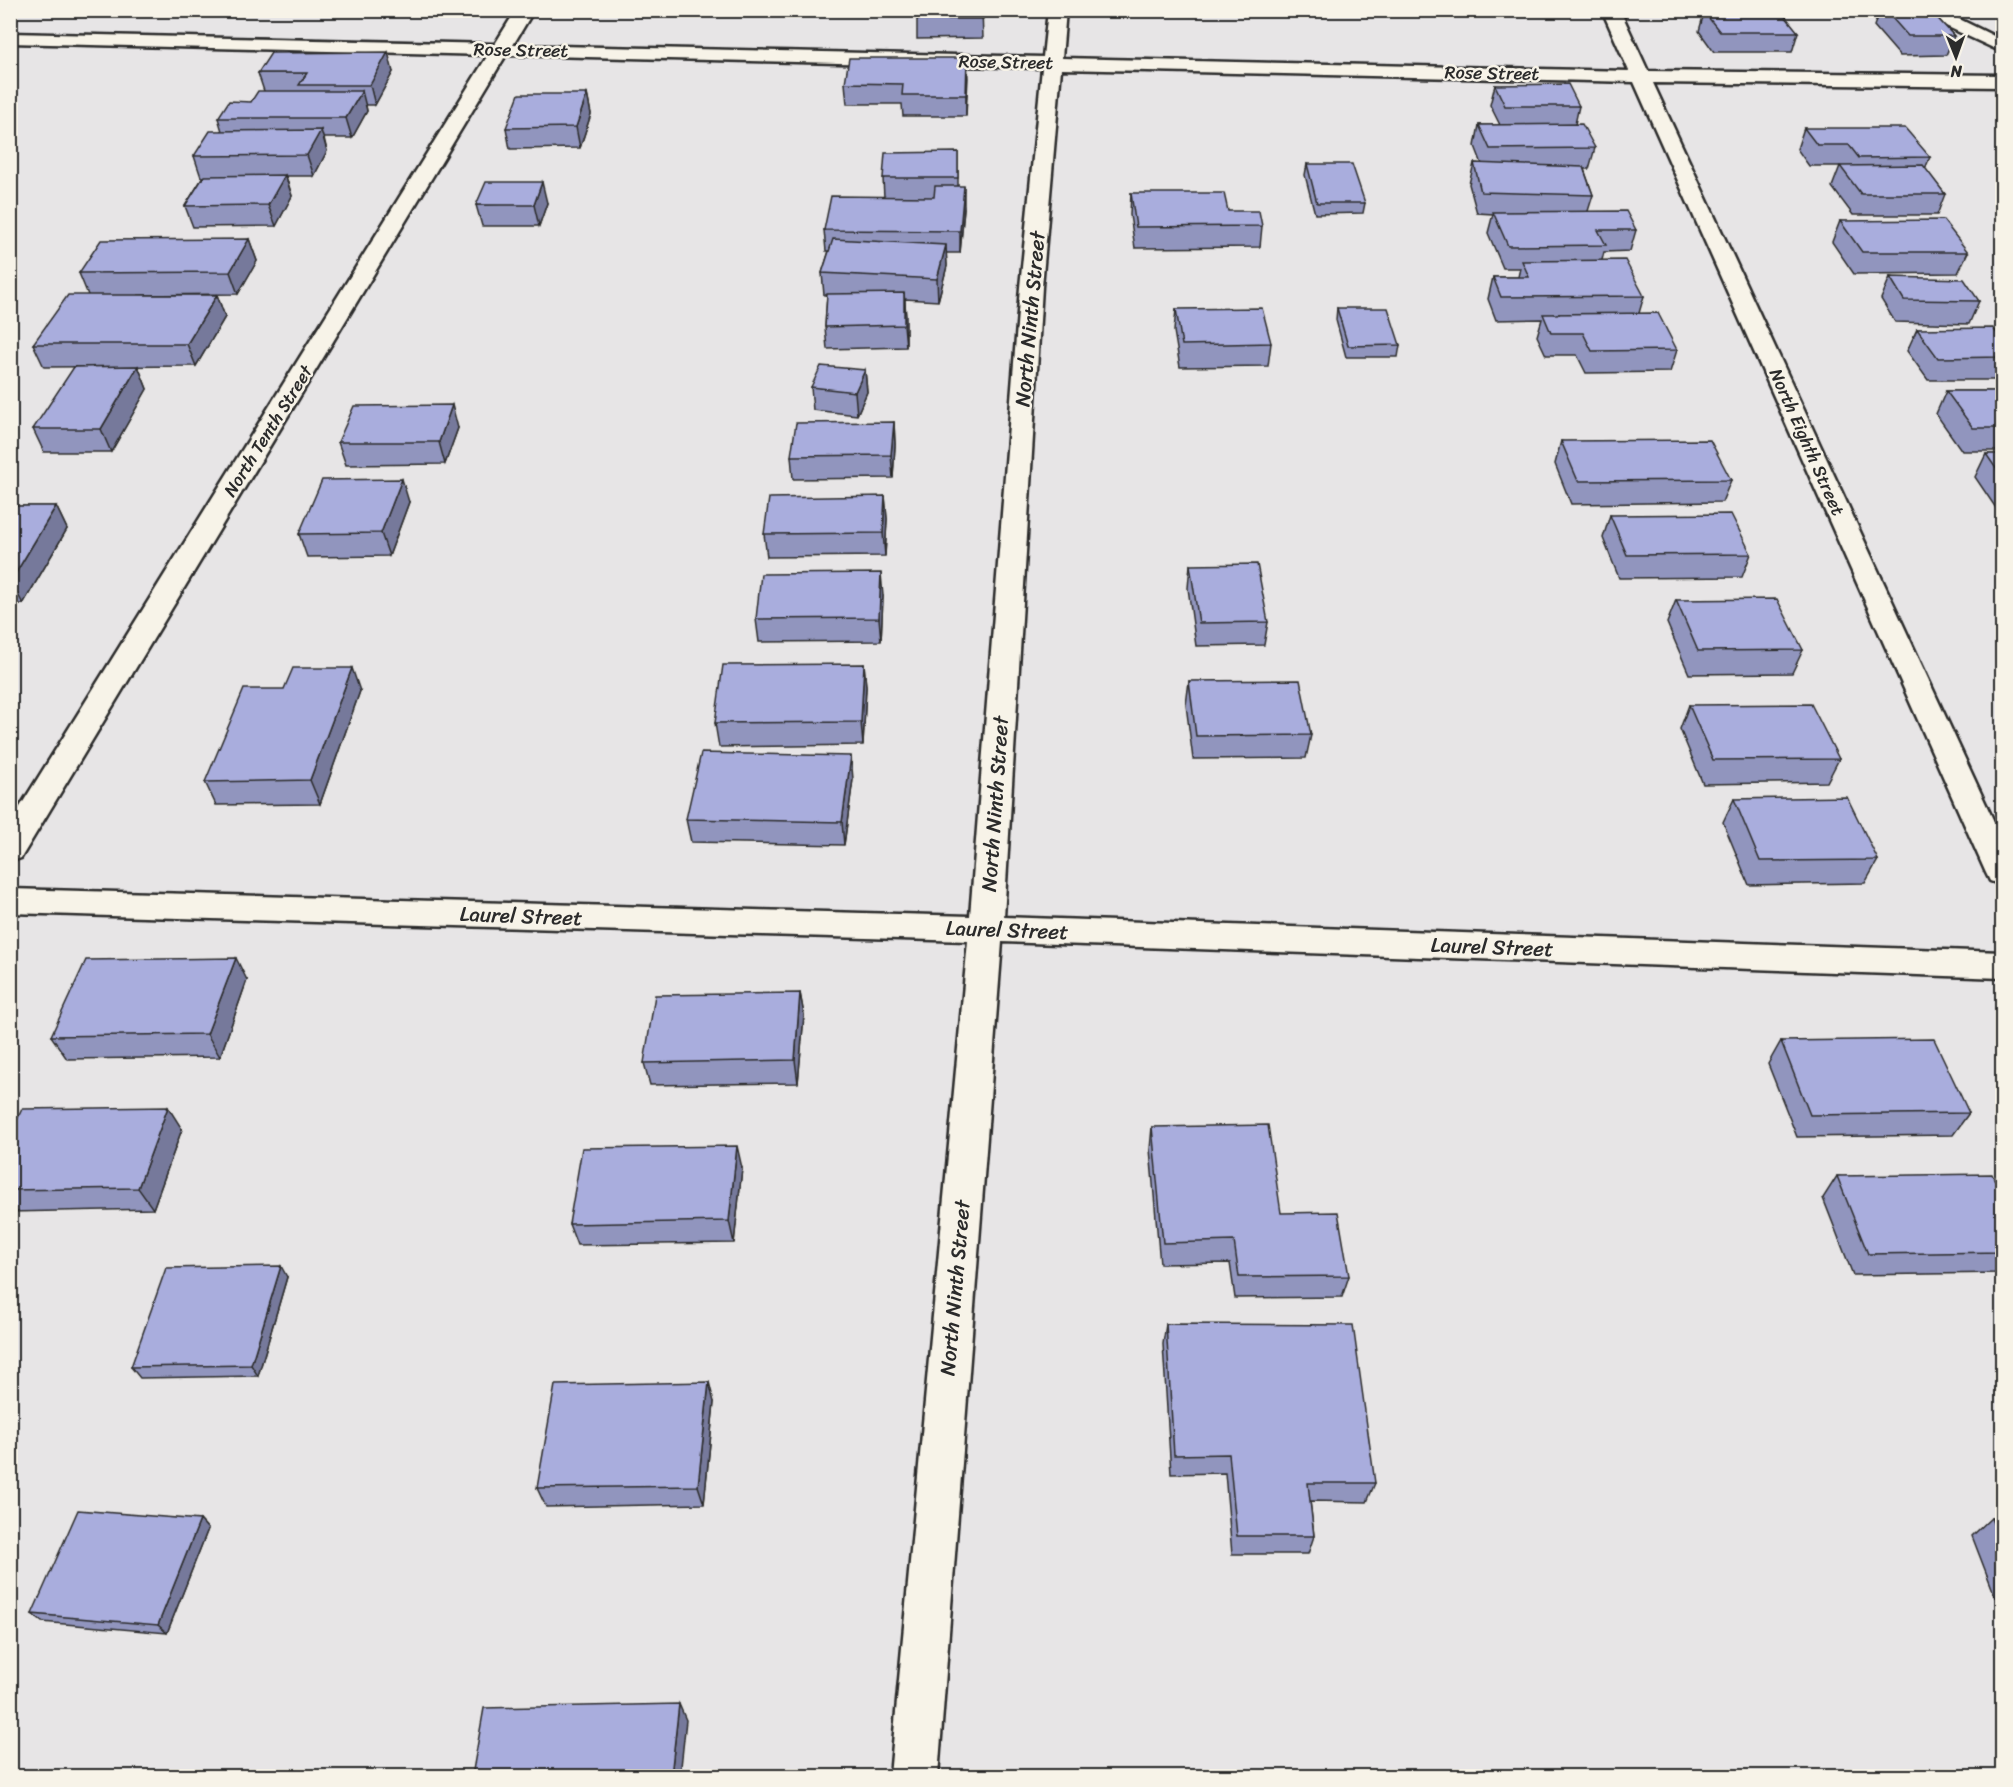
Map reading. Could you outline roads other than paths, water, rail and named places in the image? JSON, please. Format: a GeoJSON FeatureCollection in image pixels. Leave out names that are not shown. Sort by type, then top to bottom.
{"type":"FeatureCollection","features":[{"type":"Feature","properties":{"kind":"street","name":"North Tenth Street"},"geometry":{"type":"LineString","coordinates":[[10,850],[525,10]]}},
{"type":"Feature","properties":{"kind":"street","name":"North Ninth Street"},"geometry":{"type":"LineString","coordinates":[[914,1776],[986,929],[1031,287],[1054,63],[1057,10]]}},
{"type":"Feature","properties":{"kind":"street","name":"North Eighth Street"},"geometry":{"type":"LineString","coordinates":[[1611,10],[2002,873]]}},
{"type":"Feature","properties":{"kind":"street"},"geometry":{"type":"LineString","coordinates":[[1926,10],[2002,47]]}},
{"type":"Feature","properties":{"kind":"street","name":"Rose Street"},"geometry":{"type":"LineString","coordinates":[[10,38],[1642,77],[2002,81]]}},
{"type":"Feature","properties":{"kind":"street","name":"Laurel Street"},"geometry":{"type":"LineString","coordinates":[[10,901],[986,929],[2002,965]]}}]}
